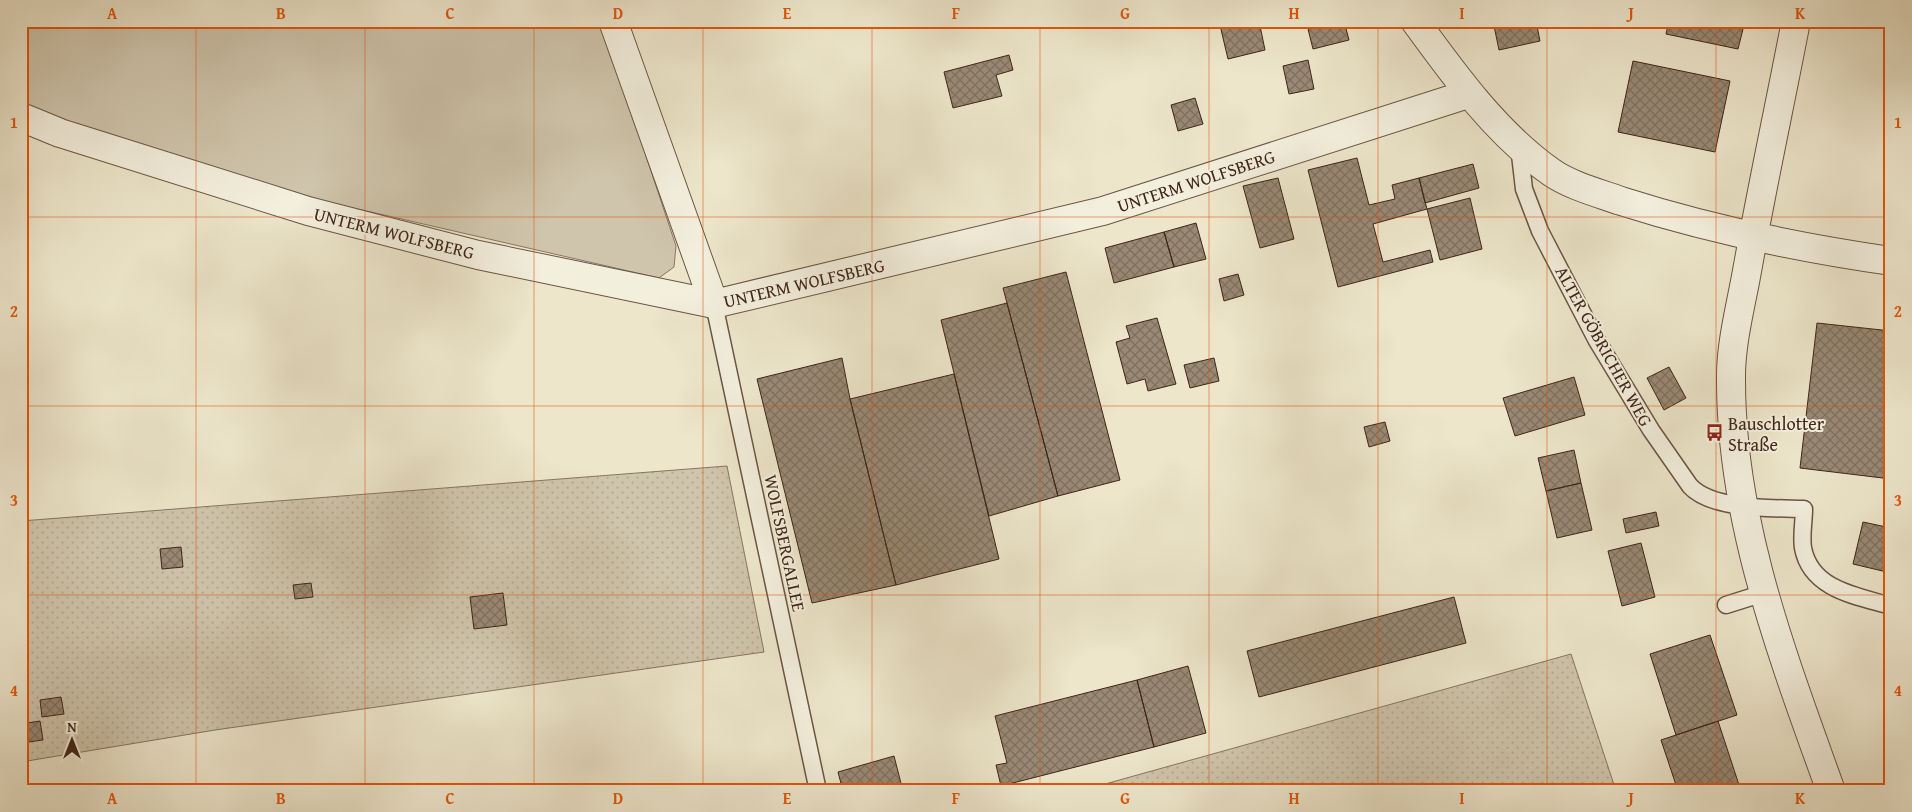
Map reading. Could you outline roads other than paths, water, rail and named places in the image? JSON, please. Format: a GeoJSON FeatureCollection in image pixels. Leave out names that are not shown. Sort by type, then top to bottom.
{"type":"FeatureCollection","features":[{"type":"Feature","properties":{"kind":"street"},"geometry":{"type":"LineString","coordinates":[[613,21],[714,304]]}},
{"type":"Feature","properties":{"kind":"street"},"geometry":{"type":"LineString","coordinates":[[1415,21],[1468,94],[1518,144],[1552,173],[1595,192],[1698,224],[1821,251],[1891,261]]}},
{"type":"Feature","properties":{"kind":"street"},"geometry":{"type":"LineString","coordinates":[[1796,21],[1754,235],[1731,375],[1734,446],[1742,507],[1764,593],[1792,684],[1831,791]]}},
{"type":"Feature","properties":{"kind":"street","name":"UNTERM WOLFSBERG"},"geometry":{"type":"LineString","coordinates":[[21,117],[60,133],[308,211],[478,254],[714,304],[1103,211],[1468,94]]}},
{"type":"Feature","properties":{"kind":"lane","name":"ALTER GÖBRICHER WEG"},"geometry":{"type":"LineString","coordinates":[[1518,144],[1524,189],[1540,231],[1596,339],[1651,430],[1697,494],[1742,507],[1804,509],[1803,548],[1812,570],[1835,590],[1891,606]]}},
{"type":"Feature","properties":{"kind":"lane","name":"WOLFSBERGALLEE"},"geometry":{"type":"LineString","coordinates":[[714,304],[818,791]]}},
{"type":"Feature","properties":{"kind":"lane"},"geometry":{"type":"LineString","coordinates":[[1726,604],[1764,593]]}},
{"type":"Feature","properties":{"kind":"place","name":"Bauschlotter Straße"},"geometry":{"type":"Point","coordinates":[1714,433]}}]}
